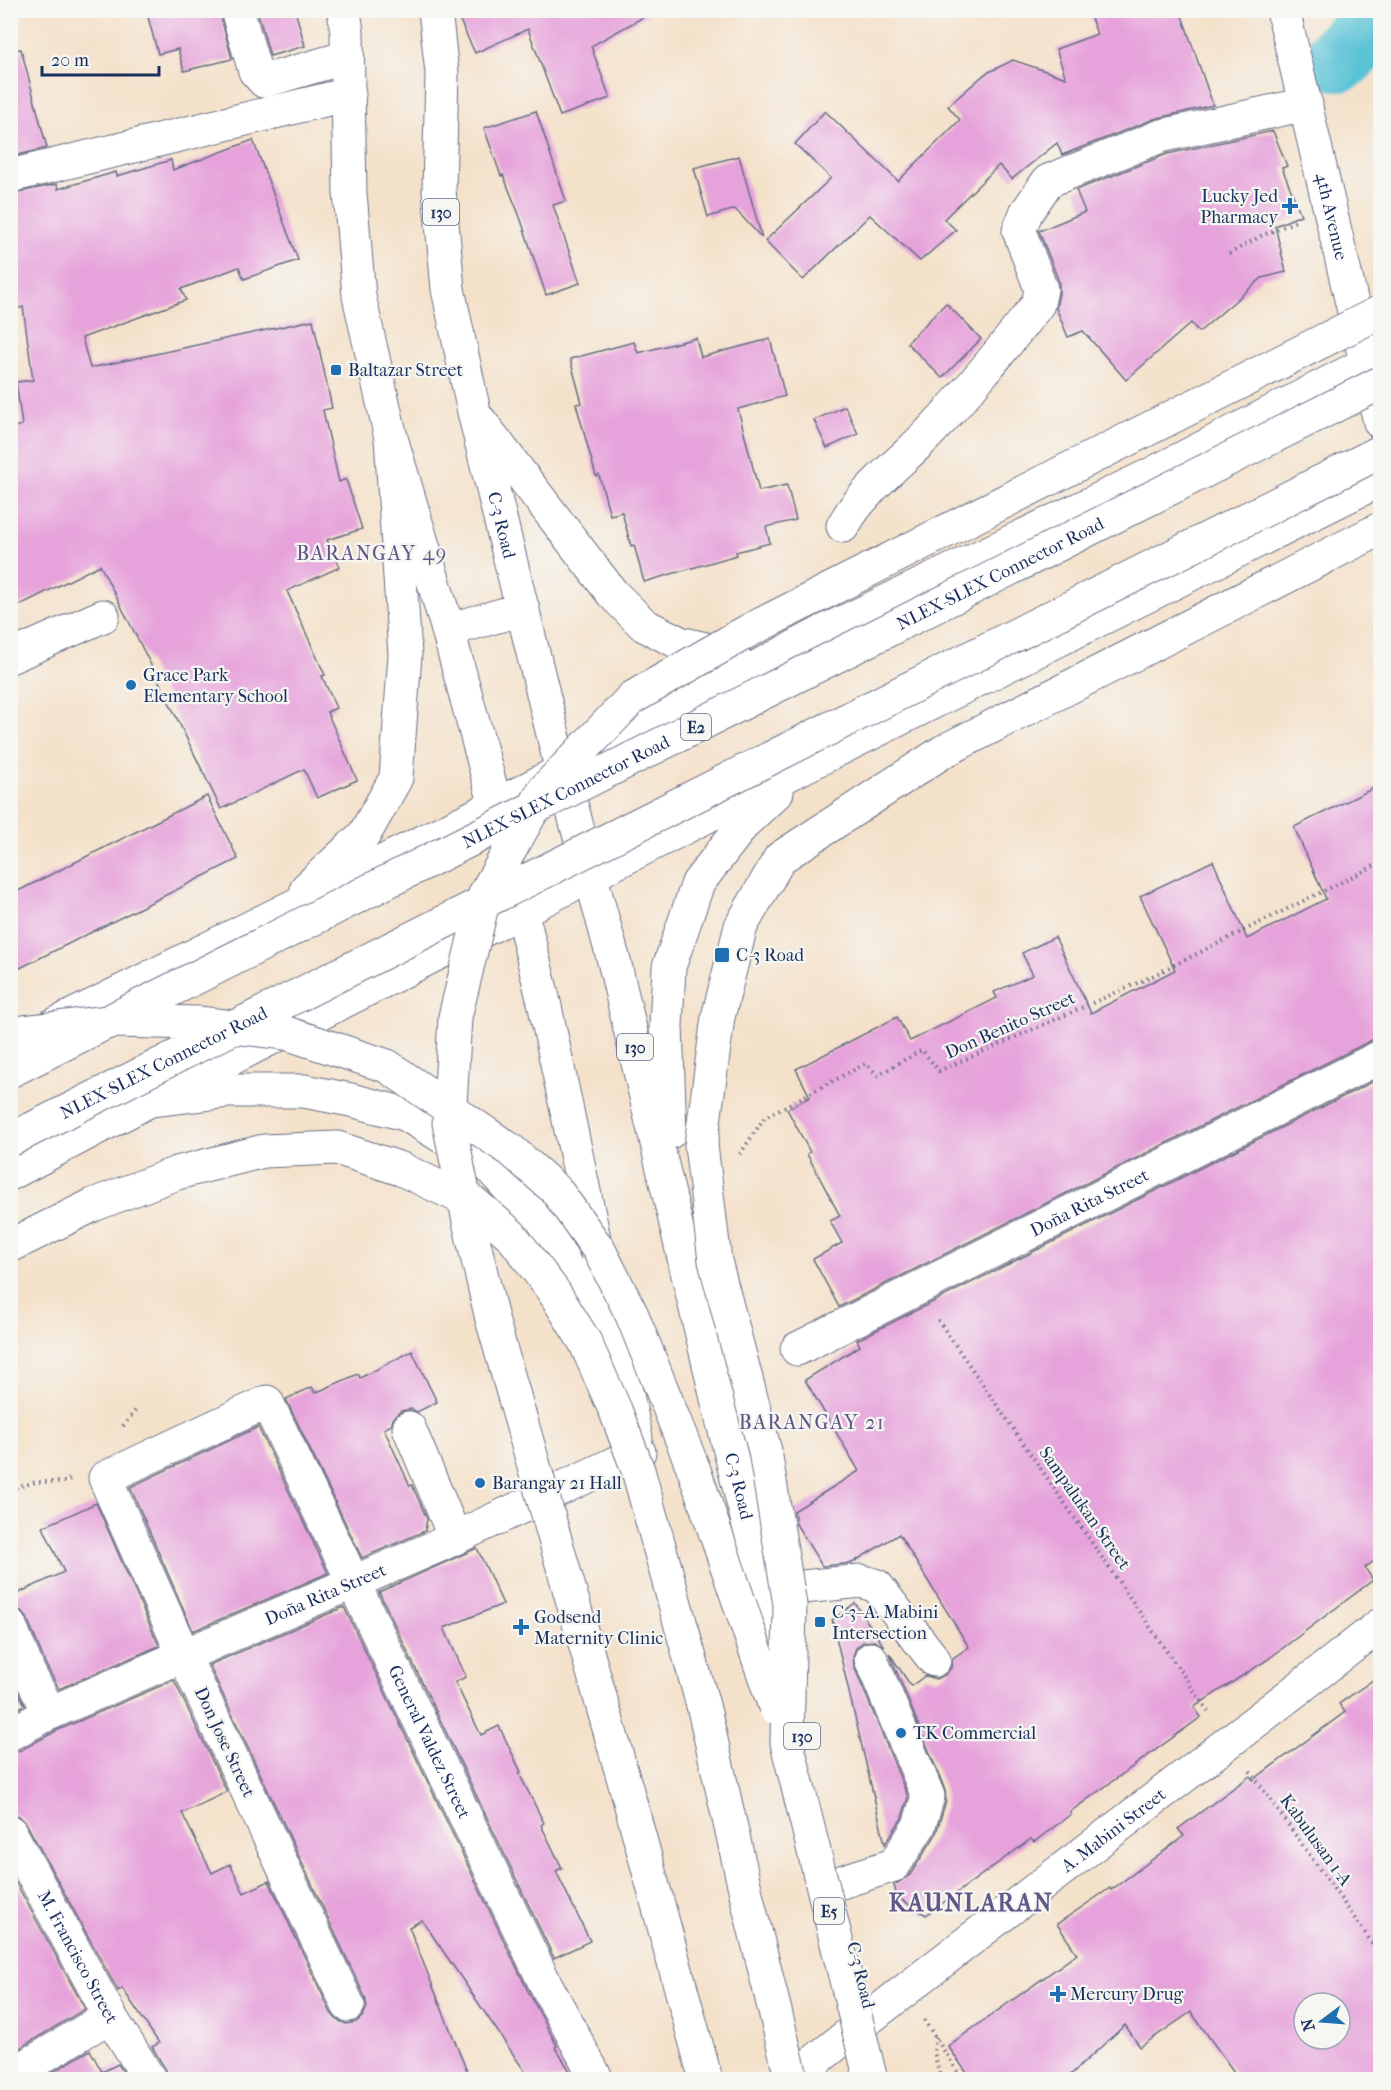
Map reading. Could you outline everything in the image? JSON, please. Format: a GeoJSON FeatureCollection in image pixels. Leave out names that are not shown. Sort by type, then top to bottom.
{"type":"FeatureCollection","features":[{"type":"Feature","properties":{"kind":"main road"},"geometry":{"type":"LineString","coordinates":[[237,10],[255,71],[264,81],[272,113]]}},
{"type":"Feature","properties":{"kind":"main road"},"geometry":{"type":"LineString","coordinates":[[344,10],[349,94],[350,194],[359,296],[391,438],[497,805],[544,1002],[639,1452],[781,2079]]}},
{"type":"Feature","properties":{"kind":"main road","name":"C-3 Road"},"geometry":{"type":"LineString","coordinates":[[435,10],[442,73],[439,190],[448,289],[474,412],[562,771],[618,975],[716,1393],[887,2079]]}},
{"type":"Feature","properties":{"kind":"main road","name":"4th Avenue"},"geometry":{"type":"LineString","coordinates":[[1283,10],[1331,207],[1376,368],[1380,422]]}},
{"type":"Feature","properties":{"kind":"main road"},"geometry":{"type":"LineString","coordinates":[[264,81],[347,57]]}},
{"type":"Feature","properties":{"kind":"main road"},"geometry":{"type":"LineString","coordinates":[[10,176],[349,94]]}},
{"type":"Feature","properties":{"kind":"main road"},"geometry":{"type":"LineString","coordinates":[[843,526],[861,500],[932,430],[1038,304],[1041,289],[1019,231],[1026,213],[1048,181],[1161,136],[1306,104]]}},
{"type":"Feature","properties":{"kind":"main road"},"geometry":{"type":"LineString","coordinates":[[706,2079],[627,1791],[492,1319],[449,1123],[455,1017],[485,894],[544,790],[632,698],[748,631],[1380,312]]}},
{"type":"Feature","properties":{"kind":"main road"},"geometry":{"type":"LineString","coordinates":[[10,1046],[497,805],[823,632],[1376,368]]}},
{"type":"Feature","properties":{"kind":"main road","name":"NLEX-SLEX Connector Road"},"geometry":{"type":"LineString","coordinates":[[10,1071],[1376,368]]}},
{"type":"Feature","properties":{"kind":"main road"},"geometry":{"type":"LineString","coordinates":[[474,412],[612,593],[644,625],[680,643],[719,652],[761,650],[823,632]]}},
{"type":"Feature","properties":{"kind":"main road"},"geometry":{"type":"LineString","coordinates":[[282,912],[364,835],[396,778],[405,655],[391,438]]}},
{"type":"Feature","properties":{"kind":"main road","name":"NLEX-SLEX Connector Road"},"geometry":{"type":"LineString","coordinates":[[10,1140],[1380,452]]}},
{"type":"Feature","properties":{"kind":"main road"},"geometry":{"type":"LineString","coordinates":[[10,1174],[807,765],[1380,480]]}},
{"type":"Feature","properties":{"kind":"main road"},"geometry":{"type":"LineString","coordinates":[[787,1743],[790,1605],[765,1451],[715,1261],[701,1145],[718,1017],[741,926],[780,858],[944,751],[1380,529]]}},
{"type":"Feature","properties":{"kind":"main road"},"geometry":{"type":"LineString","coordinates":[[448,630],[523,609]]}},
{"type":"Feature","properties":{"kind":"main road"},"geometry":{"type":"LineString","coordinates":[[10,657],[104,616]]}},
{"type":"Feature","properties":{"kind":"main road"},"geometry":{"type":"LineString","coordinates":[[676,1220],[669,1121],[666,1026],[669,967],[698,883],[745,822],[807,765]]}},
{"type":"Feature","properties":{"kind":"main road"},"geometry":{"type":"LineString","coordinates":[[10,1036],[24,1032],[117,1021],[198,1023],[286,1033],[387,1066],[512,1151],[556,1190],[599,1250],[632,1315],[694,1470],[787,1743]]}},
{"type":"Feature","properties":{"kind":"main road","name":"Doña Rita Street"},"geometry":{"type":"LineString","coordinates":[[798,1349],[1380,1057]]}},
{"type":"Feature","properties":{"kind":"main road"},"geometry":{"type":"LineString","coordinates":[[150,1101],[228,1091],[315,1093],[405,1114],[486,1163],[544,1227],[592,1315],[639,1452]]}},
{"type":"Feature","properties":{"kind":"main road"},"geometry":{"type":"LineString","coordinates":[[10,1246],[93,1205],[177,1173],[264,1151],[337,1148],[401,1169],[475,1204],[511,1235],[554,1292],[585,1342],[616,1412],[638,1470],[704,1709],[748,1902],[792,2079]]}},
{"type":"Feature","properties":{"kind":"main road","name":"General Valdez Street"},"geometry":{"type":"LineString","coordinates":[[105,1478],[267,1402],[544,1981],[597,2079]]}},
{"type":"Feature","properties":{"kind":"main road"},"geometry":{"type":"LineString","coordinates":[[409,1428],[455,1538]]}},
{"type":"Feature","properties":{"kind":"main road","name":"Doña Rita Street"},"geometry":{"type":"LineString","coordinates":[[10,1734],[50,1713],[455,1538],[639,1452]]}},
{"type":"Feature","properties":{"kind":"main road","name":"Don Jose Street"},"geometry":{"type":"LineString","coordinates":[[105,1478],[184,1656],[348,2005]]}},
{"type":"Feature","properties":{"kind":"main road"},"geometry":{"type":"LineString","coordinates":[[765,1592],[861,1581],[877,1586],[934,1660]]}},
{"type":"Feature","properties":{"kind":"main road","name":"A. Mabini Street"},"geometry":{"type":"LineString","coordinates":[[792,2079],[1380,1625]]}},
{"type":"Feature","properties":{"kind":"main road"},"geometry":{"type":"LineString","coordinates":[[10,1626],[29,1673],[50,1713]]}},
{"type":"Feature","properties":{"kind":"main road"},"geometry":{"type":"LineString","coordinates":[[838,1883],[894,1865],[919,1827],[928,1796],[871,1659]]}},
{"type":"Feature","properties":{"kind":"main road","name":"E5"},"geometry":{"type":"LineString","coordinates":[[787,1743],[871,2079]]}},
{"type":"Feature","properties":{"kind":"main road","name":"M. Francisco Street"},"geometry":{"type":"LineString","coordinates":[[10,1832],[110,2016],[150,2079]]}},
{"type":"Feature","properties":{"kind":"main road"},"geometry":{"type":"LineString","coordinates":[[10,2076],[110,2016]]}},
{"type":"Feature","properties":{"kind":"path"},"geometry":{"type":"LineString","coordinates":[[1229,254],[1261,236],[1331,207]]}},
{"type":"Feature","properties":{"kind":"path","name":"Don Benito Street"},"geometry":{"type":"LineString","coordinates":[[739,1155],[765,1117],[865,1064],[878,1075],[922,1050],[939,1071],[1140,982],[1380,863]]}},
{"type":"Feature","properties":{"kind":"path","name":"Sampalukan Street"},"geometry":{"type":"LineString","coordinates":[[917,1289],[1230,1743]]}},
{"type":"Feature","properties":{"kind":"path","name":"Kabulusan 1-A"},"geometry":{"type":"LineString","coordinates":[[1230,1743],[1380,1954]]}},
{"type":"Feature","properties":{"kind":"path"},"geometry":{"type":"LineString","coordinates":[[906,1991],[963,2079]]}},
{"type":"Feature","properties":{"kind":"path"},"geometry":{"type":"LineString","coordinates":[[936,2037],[934,2052],[941,2079]]}},
{"type":"Feature","properties":{"kind":"building"},"geometry":{"type":"Polygon","coordinates":[[[146,10],[219,10],[232,59],[184,71],[178,49],[158,54],[146,10]]]}},
{"type":"Feature","properties":{"kind":"building"},"geometry":{"type":"Polygon","coordinates":[[[257,10],[295,10],[305,46],[270,56],[257,10]]]}},
{"type":"Feature","properties":{"kind":"building"},"geometry":{"type":"Polygon","coordinates":[[[455,10],[656,10],[591,46],[610,98],[560,116],[528,29],[475,53],[455,10]]]}},
{"type":"Feature","properties":{"kind":"building"},"geometry":{"type":"Polygon","coordinates":[[[1088,10],[1180,10],[1213,105],[1154,119],[1062,155],[1057,143],[1012,179],[999,165],[944,219],[956,230],[920,261],[870,215],[803,280],[765,241],[831,178],[795,144],[825,111],[898,181],[960,120],[948,106],[985,74],[1013,60],[1066,78],[1056,49],[1097,34],[1088,10]]]}},
{"type":"Feature","properties":{"kind":"building"},"geometry":{"type":"Polygon","coordinates":[[[21,49],[47,148],[10,157],[10,50],[21,49]]]}},
{"type":"Feature","properties":{"kind":"building"},"geometry":{"type":"Polygon","coordinates":[[[536,111],[566,201],[553,205],[580,283],[546,295],[520,217],[503,175],[501,176],[484,128],[536,111]]]}},
{"type":"Feature","properties":{"kind":"building"},"geometry":{"type":"Polygon","coordinates":[[[1273,131],[1287,166],[1282,168],[1301,215],[1275,226],[1286,272],[1262,278],[1199,332],[1191,323],[1126,380],[1083,331],[1068,337],[1056,308],[1059,282],[1039,231],[1085,212],[1076,190],[1167,154],[1273,131]]]}},
{"type":"Feature","properties":{"kind":"building"},"geometry":{"type":"Polygon","coordinates":[[[253,140],[298,260],[244,279],[239,267],[181,289],[186,300],[82,338],[90,368],[313,320],[332,408],[323,410],[339,482],[346,479],[362,529],[327,540],[340,567],[287,591],[325,675],[322,676],[336,708],[327,712],[357,780],[317,798],[304,769],[221,809],[100,565],[10,610],[10,428],[22,425],[16,382],[33,380],[23,307],[10,311],[10,194],[57,184],[58,189],[116,172],[117,176],[171,160],[173,170],[253,140]]]}},
{"type":"Feature","properties":{"kind":"building"},"geometry":{"type":"Polygon","coordinates":[[[739,156],[762,238],[735,209],[708,217],[694,168],[739,156]]]}},
{"type":"Feature","properties":{"kind":"building"},"geometry":{"type":"Polygon","coordinates":[[[946,303],[981,339],[942,378],[907,343],[946,303]]]}},
{"type":"Feature","properties":{"kind":"building"},"geometry":{"type":"Polygon","coordinates":[[[696,338],[701,357],[770,339],[785,396],[738,409],[759,491],[787,485],[796,520],[766,527],[770,543],[644,582],[622,512],[610,515],[599,475],[596,476],[576,404],[582,403],[570,359],[634,342],[638,353],[696,338]]]}},
{"type":"Feature","properties":{"kind":"building"},"geometry":{"type":"Polygon","coordinates":[[[845,406],[858,434],[827,448],[814,420],[845,406]]]}},
{"type":"Feature","properties":{"kind":"building"},"geometry":{"type":"Polygon","coordinates":[[[1380,785],[1380,1038],[839,1307],[813,1259],[842,1243],[830,1221],[840,1216],[807,1154],[810,1152],[787,1109],[810,1097],[796,1069],[897,1017],[910,1041],[997,998],[994,992],[1033,975],[1022,953],[1055,937],[1091,1013],[1175,970],[1140,896],[1213,861],[1247,939],[1326,899],[1294,827],[1380,785]]]}},
{"type":"Feature","properties":{"kind":"building"},"geometry":{"type":"Polygon","coordinates":[[[207,796],[238,859],[10,973],[10,895],[207,796]]]}},
{"type":"Feature","properties":{"kind":"building"},"geometry":{"type":"Polygon","coordinates":[[[1380,1078],[1380,1556],[1365,1568],[1373,1580],[1267,1660],[1194,1707],[1201,1717],[1070,1812],[1071,1814],[1034,1842],[1031,1839],[926,1915],[897,1897],[894,1885],[910,1875],[935,1836],[946,1801],[945,1790],[889,1653],[911,1686],[925,1676],[936,1679],[945,1675],[951,1668],[953,1658],[969,1647],[899,1534],[852,1563],[822,1566],[796,1524],[794,1511],[859,1471],[805,1380],[860,1346],[857,1340],[1380,1078]]]}},
{"type":"Feature","properties":{"kind":"building"},"geometry":{"type":"Polygon","coordinates":[[[412,1351],[437,1402],[417,1412],[411,1409],[401,1411],[394,1417],[391,1425],[384,1429],[427,1519],[425,1531],[362,1558],[286,1399],[312,1387],[315,1393],[358,1374],[360,1378],[412,1351]]]}},
{"type":"Feature","properties":{"kind":"building"},"geometry":{"type":"Polygon","coordinates":[[[258,1427],[328,1573],[193,1631],[130,1487],[258,1427]]]}},
{"type":"Feature","properties":{"kind":"building"},"geometry":{"type":"Polygon","coordinates":[[[96,1503],[159,1646],[59,1689],[46,1665],[27,1618],[21,1611],[10,1608],[10,1597],[64,1572],[43,1527],[96,1503]]]}},
{"type":"Feature","properties":{"kind":"building"},"geometry":{"type":"Polygon","coordinates":[[[477,1548],[503,1604],[444,1628],[466,1677],[455,1682],[481,1735],[499,1726],[562,1868],[556,1871],[590,1941],[554,1958],[379,1592],[477,1548]]]}},
{"type":"Feature","properties":{"kind":"building"},"geometry":{"type":"Polygon","coordinates":[[[855,1603],[884,1647],[874,1641],[863,1642],[856,1648],[853,1656],[854,1666],[908,1797],[902,1818],[885,1844],[832,1620],[855,1603]]]}},
{"type":"Feature","properties":{"kind":"building"},"geometry":{"type":"Polygon","coordinates":[[[344,1607],[527,1989],[557,2046],[555,2047],[575,2079],[530,2079],[422,1920],[409,1927],[470,2079],[169,2079],[152,2047],[159,2043],[122,1988],[118,1991],[26,1823],[19,1816],[10,1813],[10,1753],[19,1751],[58,1730],[174,1680],[227,1792],[182,1813],[212,1873],[230,1864],[244,1893],[269,1881],[331,2013],[337,2020],[346,2024],[356,2022],[363,2016],[367,2007],[365,1997],[209,1665],[344,1607]]]}},
{"type":"Feature","properties":{"kind":"building"},"geometry":{"type":"Polygon","coordinates":[[[1380,1675],[1380,2079],[1239,2079],[1191,2012],[1140,2047],[1125,2025],[1066,2079],[971,2079],[948,2046],[1077,1954],[1057,1924],[1110,1888],[1111,1890],[1184,1836],[1178,1829],[1250,1776],[1253,1780],[1345,1712],[1339,1704],[1380,1675]]]}},
{"type":"Feature","properties":{"kind":"building"},"geometry":{"type":"Polygon","coordinates":[[[10,1677],[25,1705],[10,1713],[10,1677]]]}},
{"type":"Feature","properties":{"kind":"building"},"geometry":{"type":"Polygon","coordinates":[[[10,1872],[85,2009],[10,2054],[10,1872]]]}},
{"type":"Feature","properties":{"kind":"building"},"geometry":{"type":"Polygon","coordinates":[[[90,2050],[102,2072],[118,2064],[128,2079],[41,2079],[90,2050]]]}},
{"type":"Feature","properties":{"kind":"waterway"},"geometry":{"type":"LineString","coordinates":[[1340,57],[1380,17]]}},
{"type":"Feature","properties":{"kind":"place","name":"Lucky Jed Pharmacy"},"geometry":{"type":"Point","coordinates":[1290,206]}},
{"type":"Feature","properties":{"kind":"place","name":"Baltazar Street"},"geometry":{"type":"Point","coordinates":[336,370]}},
{"type":"Feature","properties":{"kind":"place","name":"Grace Park Elementary School"},"geometry":{"type":"Point","coordinates":[131,685]}},
{"type":"Feature","properties":{"kind":"place","name":"C-3 Road"},"geometry":{"type":"Point","coordinates":[722,955]}},
{"type":"Feature","properties":{"kind":"place","name":"Barangay 21 Hall"},"geometry":{"type":"Point","coordinates":[480,1483]}},
{"type":"Feature","properties":{"kind":"place","name":"C-3–A. Mabini Intersection"},"geometry":{"type":"Point","coordinates":[820,1622]}},
{"type":"Feature","properties":{"kind":"place","name":"Godsend Maternity Clinic"},"geometry":{"type":"Point","coordinates":[521,1627]}},
{"type":"Feature","properties":{"kind":"place","name":"TK Commercial"},"geometry":{"type":"Point","coordinates":[901,1733]}},
{"type":"Feature","properties":{"kind":"place","name":"Mercury Drug"},"geometry":{"type":"Point","coordinates":[1058,1994]}},
{"type":"Feature","properties":{"kind":"district","name":"BARANGAY 49"},"geometry":{"type":"Point","coordinates":[372,553]}},
{"type":"Feature","properties":{"kind":"district","name":"BARANGAY 21"},"geometry":{"type":"Point","coordinates":[812,1422]}},
{"type":"Feature","properties":{"kind":"district","name":"KAUNLARAN"},"geometry":{"type":"Point","coordinates":[971,1903]}}]}
